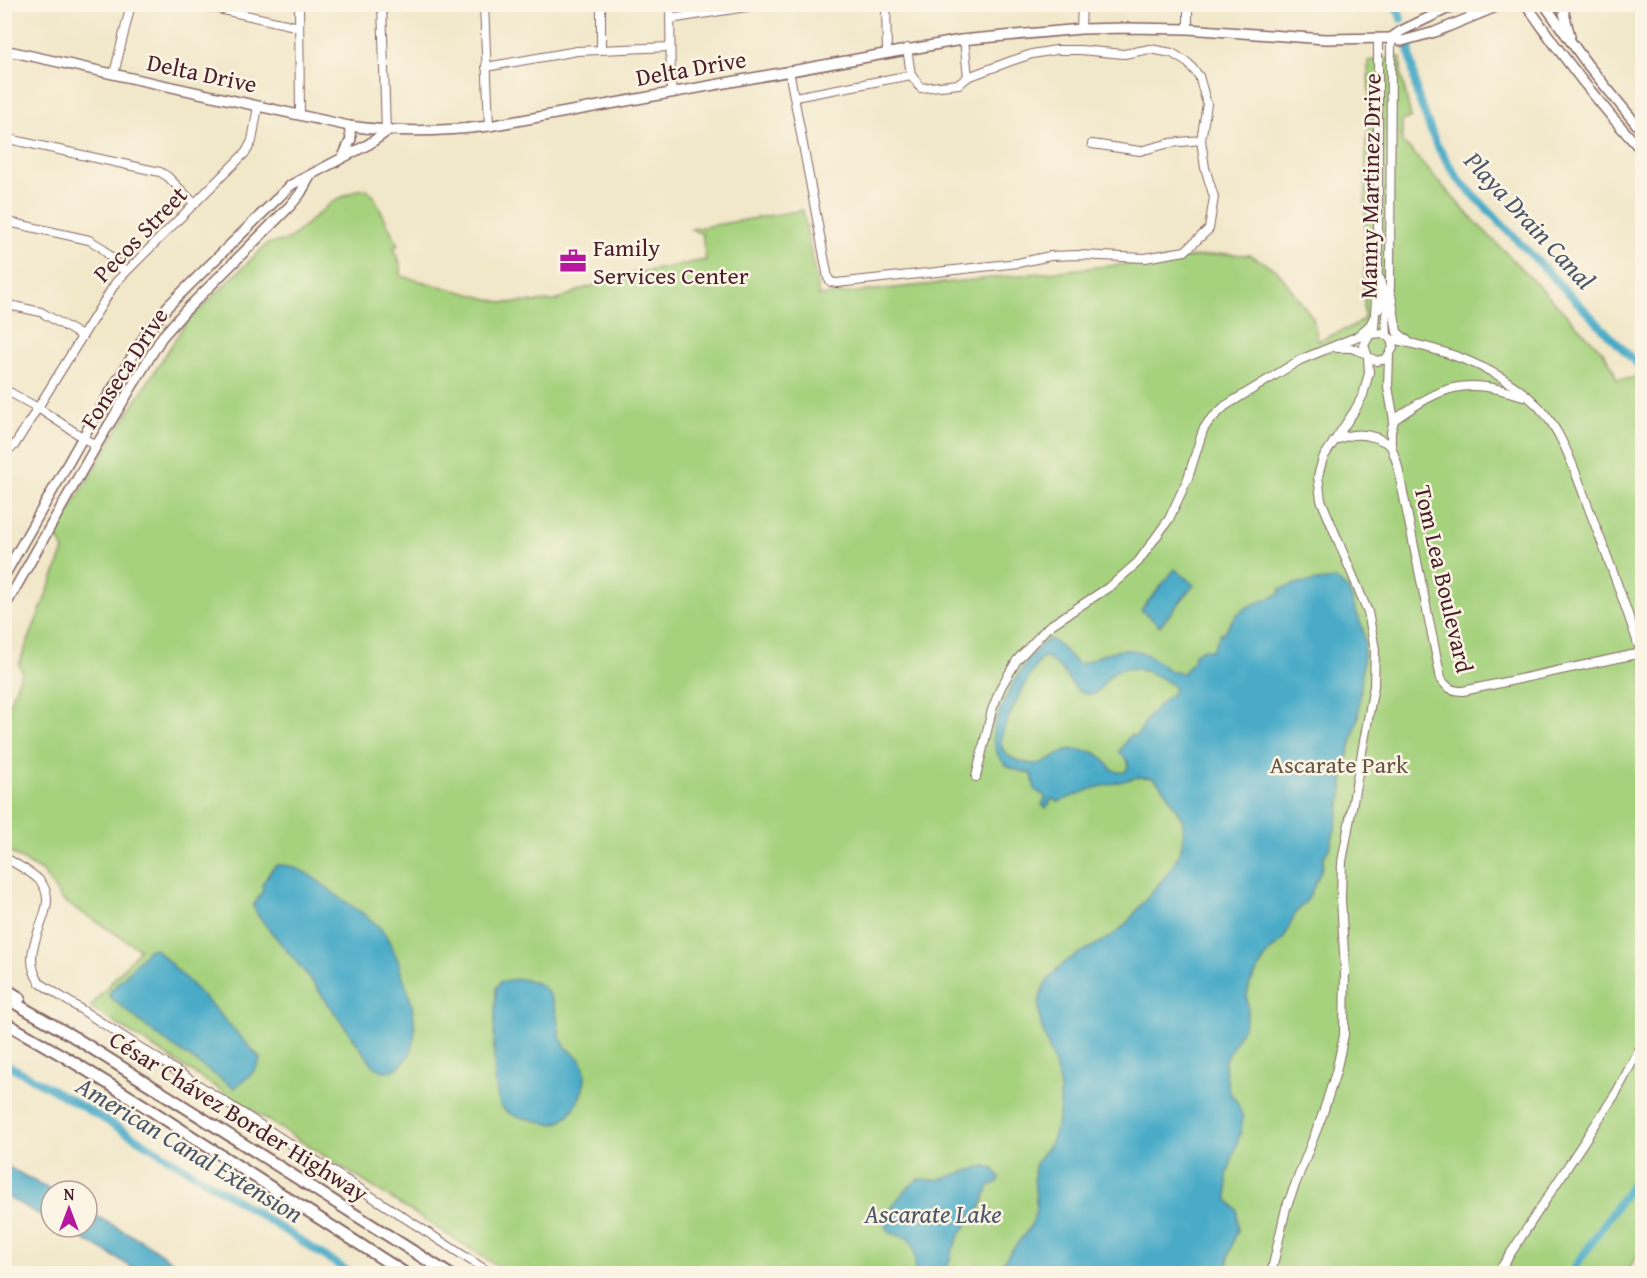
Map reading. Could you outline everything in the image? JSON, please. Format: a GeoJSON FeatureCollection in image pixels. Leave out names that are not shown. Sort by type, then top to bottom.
{"type":"FeatureCollection","features":[{"type":"Feature","properties":{"kind":"highway"},"geometry":{"type":"LineString","coordinates":[[4,988],[74,1037]]}},
{"type":"Feature","properties":{"kind":"highway","name":"César Chávez Border Highway"},"geometry":{"type":"LineString","coordinates":[[4,997],[74,1037],[449,1274]]}},
{"type":"Feature","properties":{"kind":"highway","name":"César Chávez Border Highway"},"geometry":{"type":"LineString","coordinates":[[4,1022],[65,1057],[406,1274]]}},
{"type":"Feature","properties":{"kind":"highway"},"geometry":{"type":"LineString","coordinates":[[4,1029],[65,1057]]}},
{"type":"Feature","properties":{"kind":"main road","name":"Delta Drive"},"geometry":{"type":"LineString","coordinates":[[1391,38],[1456,4]]}},
{"type":"Feature","properties":{"kind":"main road","name":"Delta Drive"},"geometry":{"type":"LineString","coordinates":[[4,50],[349,126],[386,132],[439,131],[489,126],[964,39],[1081,29],[1188,29],[1325,39],[1391,38],[1402,40],[1445,29],[1503,4]]}},
{"type":"Feature","properties":{"kind":"main road"},"geometry":{"type":"LineString","coordinates":[[1526,4],[1597,102],[1642,151]]}},
{"type":"Feature","properties":{"kind":"main road"},"geometry":{"type":"LineString","coordinates":[[1544,4],[1614,99],[1642,131]]}},
{"type":"Feature","properties":{"kind":"main road"},"geometry":{"type":"LineString","coordinates":[[1564,4],[1566,25],[1572,44]]}},
{"type":"Feature","properties":{"kind":"main road"},"geometry":{"type":"LineString","coordinates":[[1439,13],[1445,29]]}},
{"type":"Feature","properties":{"kind":"main road"},"geometry":{"type":"LineString","coordinates":[[343,157],[351,139],[349,126]]}},
{"type":"Feature","properties":{"kind":"main road","name":"Fonseca Drive"},"geometry":{"type":"LineString","coordinates":[[4,576],[83,437],[146,334],[168,306],[291,185],[381,137],[386,132]]}},
{"type":"Feature","properties":{"kind":"main road","name":"Fonseca Drive"},"geometry":{"type":"LineString","coordinates":[[4,608],[96,446],[162,337],[290,206],[310,176]]}},
{"type":"Feature","properties":{"kind":"street"},"geometry":{"type":"LineString","coordinates":[[114,74],[131,4]]}},
{"type":"Feature","properties":{"kind":"street"},"geometry":{"type":"LineString","coordinates":[[196,4],[218,7],[299,27]]}},
{"type":"Feature","properties":{"kind":"street"},"geometry":{"type":"LineString","coordinates":[[299,4],[300,115]]}},
{"type":"Feature","properties":{"kind":"street"},"geometry":{"type":"LineString","coordinates":[[382,4],[386,132]]}},
{"type":"Feature","properties":{"kind":"street"},"geometry":{"type":"LineString","coordinates":[[484,4],[489,126]]}},
{"type":"Feature","properties":{"kind":"street"},"geometry":{"type":"LineString","coordinates":[[601,4],[601,49]]}},
{"type":"Feature","properties":{"kind":"street"},"geometry":{"type":"LineString","coordinates":[[670,4],[671,92]]}},
{"type":"Feature","properties":{"kind":"street"},"geometry":{"type":"LineString","coordinates":[[670,19],[765,4]]}},
{"type":"Feature","properties":{"kind":"street"},"geometry":{"type":"LineString","coordinates":[[886,4],[886,52]]}},
{"type":"Feature","properties":{"kind":"street"},"geometry":{"type":"LineString","coordinates":[[1081,29],[1082,4]]}},
{"type":"Feature","properties":{"kind":"street"},"geometry":{"type":"LineString","coordinates":[[1188,4],[1188,29]]}},
{"type":"Feature","properties":{"kind":"street","name":"Manny Martinez Drive"},"geometry":{"type":"LineString","coordinates":[[1389,337],[1386,316],[1389,288],[1391,38]]}},
{"type":"Feature","properties":{"kind":"street"},"geometry":{"type":"LineString","coordinates":[[964,39],[968,77]]}},
{"type":"Feature","properties":{"kind":"street","name":"Manny Martinez Drive"},"geometry":{"type":"LineString","coordinates":[[1369,335],[1376,314],[1378,268],[1378,39]]}},
{"type":"Feature","properties":{"kind":"street"},"geometry":{"type":"LineString","coordinates":[[486,67],[576,51],[670,47]]}},
{"type":"Feature","properties":{"kind":"street"},"geometry":{"type":"LineString","coordinates":[[789,70],[828,278],[831,282],[1018,263],[1050,256],[1145,258],[1185,251],[1209,229],[1214,197],[1205,168],[1202,140],[1207,104],[1199,76],[1188,63],[1172,53],[1150,49],[1124,54],[1056,50],[1032,54],[968,77],[959,84],[921,88],[911,75],[907,48]]}},
{"type":"Feature","properties":{"kind":"street"},"geometry":{"type":"LineString","coordinates":[[795,97],[911,75]]}},
{"type":"Feature","properties":{"kind":"street","name":"Pecos Street"},"geometry":{"type":"LineString","coordinates":[[5,451],[14,446],[105,298],[125,272],[250,147],[258,106]]}},
{"type":"Feature","properties":{"kind":"street"},"geometry":{"type":"LineString","coordinates":[[4,138],[160,172],[195,204]]}},
{"type":"Feature","properties":{"kind":"street"},"geometry":{"type":"LineString","coordinates":[[1378,139],[1391,139]]}},
{"type":"Feature","properties":{"kind":"street"},"geometry":{"type":"LineString","coordinates":[[1092,144],[1140,151],[1170,143],[1202,140]]}},
{"type":"Feature","properties":{"kind":"street"},"geometry":{"type":"LineString","coordinates":[[1378,215],[1389,216]]}},
{"type":"Feature","properties":{"kind":"street"},"geometry":{"type":"LineString","coordinates":[[4,221],[89,240],[101,247],[125,272]]}},
{"type":"Feature","properties":{"kind":"street"},"geometry":{"type":"LineString","coordinates":[[1389,288],[1394,304],[1397,332],[1417,344]]}},
{"type":"Feature","properties":{"kind":"street"},"geometry":{"type":"LineString","coordinates":[[4,304],[41,312],[82,336]]}},
{"type":"Feature","properties":{"kind":"street"},"geometry":{"type":"LineString","coordinates":[[976,777],[992,710],[1001,687],[1017,660],[1048,627],[1112,585],[1138,562],[1169,519],[1188,478],[1203,430],[1209,420],[1225,406],[1300,360],[1356,337],[1370,325],[1376,314]]}},
{"type":"Feature","properties":{"kind":"street"},"geometry":{"type":"LineString","coordinates":[[1356,337],[1379,332],[1389,337],[1450,353],[1508,381],[1539,406],[1563,445],[1611,567],[1642,655]]}},
{"type":"Feature","properties":{"kind":"street"},"geometry":{"type":"LineString","coordinates":[[1271,1274],[1286,1208],[1322,1116],[1336,1072],[1344,1035],[1346,971],[1341,899],[1342,862],[1374,686],[1375,649],[1368,612],[1318,488],[1320,465],[1333,441],[1355,410],[1367,382],[1367,355],[1364,345],[1369,335]]}},
{"type":"Feature","properties":{"kind":"street"},"geometry":{"type":"LineString","coordinates":[[1333,348],[1351,348],[1377,361],[1389,356],[1393,348],[1389,337]]}},
{"type":"Feature","properties":{"kind":"street","name":"Tom Lea Boulevard"},"geometry":{"type":"LineString","coordinates":[[1389,356],[1388,387],[1394,420],[1391,446],[1397,463],[1441,679],[1446,686],[1451,690],[1463,691],[1642,655]]}},
{"type":"Feature","properties":{"kind":"street"},"geometry":{"type":"LineString","coordinates":[[1394,420],[1427,397],[1450,388],[1486,387],[1527,397]]}},
{"type":"Feature","properties":{"kind":"street"},"geometry":{"type":"LineString","coordinates":[[4,389],[96,446]]}},
{"type":"Feature","properties":{"kind":"street"},"geometry":{"type":"LineString","coordinates":[[1333,441],[1352,434],[1363,434],[1383,439],[1391,446]]}},
{"type":"Feature","properties":{"kind":"street"},"geometry":{"type":"LineString","coordinates":[[4,857],[38,878],[45,891],[44,916],[31,954],[32,969],[40,983],[492,1274]]}},
{"type":"Feature","properties":{"kind":"street"},"geometry":{"type":"LineString","coordinates":[[1497,1274],[1616,1093],[1642,1044]]}},
{"type":"Feature","properties":{"kind":"green space","name":"Ascarate Park"},"geometry":{"type":"Polygon","coordinates":[[[1401,57],[1401,74],[1411,117],[1402,121],[1402,143],[1603,352],[1617,380],[1633,378],[1642,369],[1642,1249],[1626,1273],[508,1273],[90,1007],[140,949],[62,900],[43,872],[5,849],[5,713],[22,672],[19,664],[64,550],[56,533],[114,435],[185,324],[267,244],[288,240],[332,202],[357,190],[367,189],[373,195],[398,245],[394,247],[401,266],[401,276],[504,303],[555,301],[585,288],[623,278],[625,275],[706,260],[702,234],[691,229],[803,210],[819,296],[1224,254],[1250,255],[1277,270],[1313,318],[1318,341],[1356,325],[1364,318],[1366,142],[1370,123],[1368,61],[1401,57]]]}},
{"type":"Feature","properties":{"kind":"water"},"geometry":{"type":"Polygon","coordinates":[[[1175,569],[1194,585],[1160,626],[1141,610],[1175,569]]]}},
{"type":"Feature","properties":{"kind":"water","name":"Ascarate Lake"},"geometry":{"type":"Polygon","coordinates":[[[1336,579],[1348,589],[1363,630],[1365,643],[1358,718],[1344,769],[1343,790],[1336,826],[1330,847],[1323,858],[1323,865],[1308,899],[1295,914],[1283,940],[1268,953],[1250,983],[1247,995],[1248,1012],[1244,1027],[1224,1062],[1229,1091],[1237,1102],[1243,1118],[1227,1176],[1228,1200],[1237,1210],[1238,1229],[1229,1254],[1227,1273],[998,1273],[1031,1225],[1036,1209],[1035,1167],[1037,1160],[1052,1139],[1059,1114],[1059,1082],[1039,1013],[1041,994],[1052,975],[1068,960],[1107,939],[1127,923],[1172,866],[1182,844],[1184,832],[1182,819],[1162,786],[1149,777],[1139,777],[1091,789],[1059,802],[1052,799],[1046,808],[1042,805],[1046,797],[1035,790],[1032,774],[1019,771],[1003,762],[994,746],[995,726],[1005,698],[1022,669],[1041,645],[1049,639],[1079,664],[1112,652],[1130,650],[1153,658],[1170,671],[1183,673],[1193,662],[1194,654],[1203,649],[1212,650],[1221,633],[1224,633],[1241,611],[1281,593],[1280,589],[1299,583],[1336,579]],[[1043,657],[1038,663],[1010,714],[1002,737],[1003,749],[1010,757],[1035,764],[1047,761],[1067,750],[1087,751],[1100,756],[1113,770],[1125,772],[1128,761],[1119,752],[1130,735],[1136,737],[1150,714],[1174,691],[1174,687],[1138,669],[1122,669],[1111,675],[1094,694],[1083,693],[1076,689],[1061,669],[1047,657],[1043,657]]]}},
{"type":"Feature","properties":{"kind":"water"},"geometry":{"type":"Polygon","coordinates":[[[277,865],[287,865],[305,872],[370,919],[385,935],[400,964],[414,1020],[412,1048],[397,1068],[384,1071],[372,1064],[308,976],[258,916],[253,906],[263,890],[262,885],[277,865]]]}},
{"type":"Feature","properties":{"kind":"water"},"geometry":{"type":"Polygon","coordinates":[[[155,948],[260,1058],[254,1072],[234,1088],[154,1033],[109,996],[110,992],[148,950],[155,948]]]}},
{"type":"Feature","properties":{"kind":"water"},"geometry":{"type":"Polygon","coordinates":[[[517,979],[537,983],[549,994],[556,1011],[561,1039],[564,1045],[578,1057],[584,1068],[584,1083],[579,1098],[570,1113],[558,1123],[548,1124],[506,1112],[498,1096],[495,1083],[494,1049],[496,988],[500,982],[517,979]]]}},
{"type":"Feature","properties":{"kind":"water"},"geometry":{"type":"Polygon","coordinates":[[[5,1165],[39,1184],[39,1214],[5,1196],[5,1165]]]}},
{"type":"Feature","properties":{"kind":"water","name":"Ascarate Lake"},"geometry":{"type":"Polygon","coordinates":[[[985,1166],[993,1168],[1000,1178],[998,1182],[989,1186],[981,1207],[959,1236],[946,1273],[914,1273],[915,1255],[911,1242],[908,1238],[887,1230],[888,1215],[892,1208],[906,1189],[918,1179],[936,1180],[985,1166]]]}},
{"type":"Feature","properties":{"kind":"water"},"geometry":{"type":"Polygon","coordinates":[[[99,1218],[144,1242],[189,1273],[140,1273],[83,1239],[99,1239],[99,1218]]]}},
{"type":"Feature","properties":{"kind":"waterway","name":"Playa Drain Canal"},"geometry":{"type":"LineString","coordinates":[[1393,4],[1401,19]]}},
{"type":"Feature","properties":{"kind":"waterway","name":"Playa Drain Canal"},"geometry":{"type":"LineString","coordinates":[[1409,47],[1417,94],[1436,144],[1459,180],[1642,369]]}},
{"type":"Feature","properties":{"kind":"waterway","name":"American Canal Extension"},"geometry":{"type":"LineString","coordinates":[[4,1063],[180,1165],[352,1274]]}},
{"type":"Feature","properties":{"kind":"waterway"},"geometry":{"type":"LineString","coordinates":[[1570,1274],[1642,1169]]}},
{"type":"Feature","properties":{"kind":"place","name":"Family Services Center"},"geometry":{"type":"Point","coordinates":[573,261]}}]}
